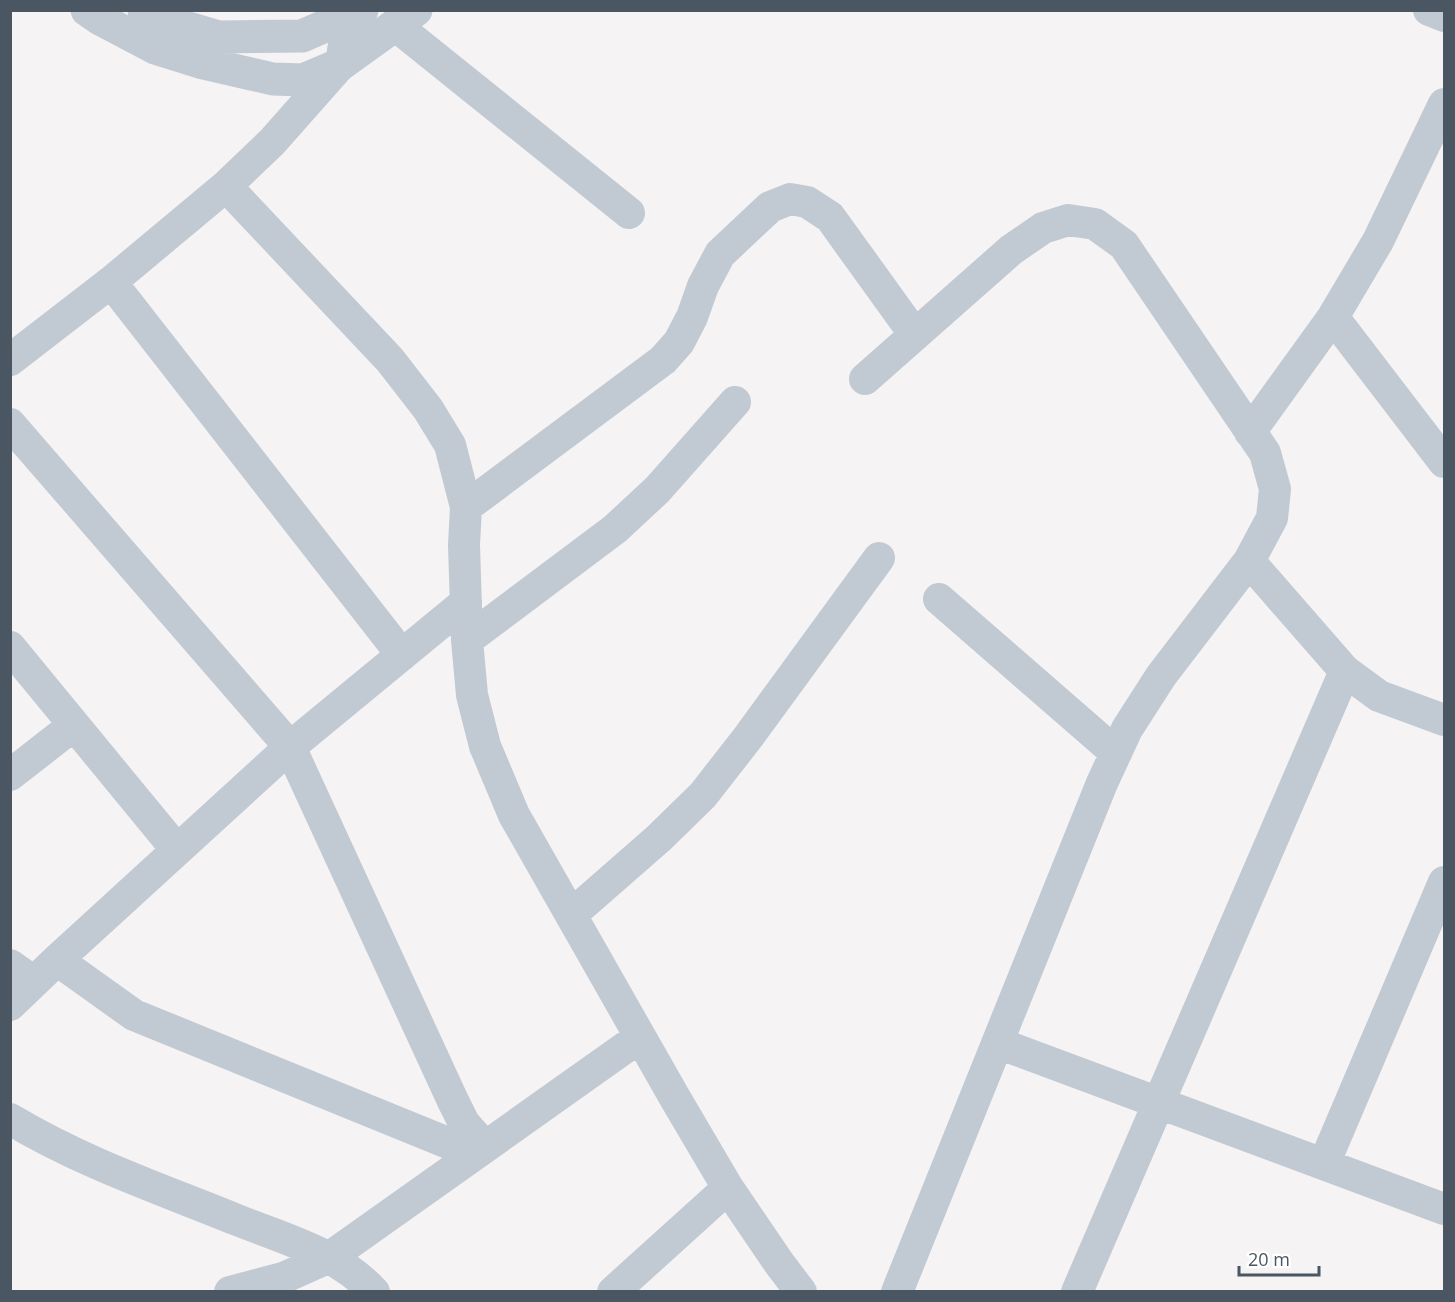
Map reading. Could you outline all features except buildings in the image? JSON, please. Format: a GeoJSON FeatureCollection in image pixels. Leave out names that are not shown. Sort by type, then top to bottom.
{"type":"FeatureCollection","features":[{"type":"Feature","properties":{"kind":"street"},"geometry":{"type":"LineString","coordinates":[[87,10],[155,48],[203,63],[273,79],[303,80],[341,64]]}},
{"type":"Feature","properties":{"kind":"street"},"geometry":{"type":"LineString","coordinates":[[144,10],[168,22],[219,38],[302,36],[355,14]]}},
{"type":"Feature","properties":{"kind":"street"},"geometry":{"type":"LineString","coordinates":[[1429,10],[1444,16]]}},
{"type":"Feature","properties":{"kind":"street"},"geometry":{"type":"LineString","coordinates":[[341,64],[355,14]]}},
{"type":"Feature","properties":{"kind":"street"},"geometry":{"type":"LineString","coordinates":[[10,360],[111,282],[226,186],[272,142],[341,64],[405,18],[629,213]]}},
{"type":"Feature","properties":{"kind":"street"},"geometry":{"type":"LineString","coordinates":[[1251,432],[1333,317],[1378,241],[1444,104]]}},
{"type":"Feature","properties":{"kind":"street"},"geometry":{"type":"LineString","coordinates":[[226,186],[390,360],[428,409],[450,445],[466,507],[464,545],[467,640],[472,695],[485,746],[514,815],[640,1037],[728,1188],[801,1292]]}},
{"type":"Feature","properties":{"kind":"street"},"geometry":{"type":"LineString","coordinates":[[466,507],[663,360],[679,342],[692,317],[703,286],[720,254],[770,207],[790,199],[807,202],[830,217],[915,335]]}},
{"type":"Feature","properties":{"kind":"street"},"geometry":{"type":"LineString","coordinates":[[865,379],[1011,250],[1043,228],[1068,220],[1095,224],[1124,245],[1265,453],[1275,489],[1272,518],[1249,561],[1161,676],[1127,729],[897,1292]]}},
{"type":"Feature","properties":{"kind":"street"},"geometry":{"type":"LineString","coordinates":[[111,282],[402,655]]}},
{"type":"Feature","properties":{"kind":"street"},"geometry":{"type":"LineString","coordinates":[[1333,317],[1444,462]]}},
{"type":"Feature","properties":{"kind":"street"},"geometry":{"type":"LineString","coordinates":[[467,640],[615,529],[657,490],[735,402]]}},
{"type":"Feature","properties":{"kind":"street"},"geometry":{"type":"LineString","coordinates":[[10,424],[290,747],[453,1101],[480,1151]]}},
{"type":"Feature","properties":{"kind":"street"},"geometry":{"type":"LineString","coordinates":[[571,915],[659,838],[703,795],[879,558]]}},
{"type":"Feature","properties":{"kind":"street"},"geometry":{"type":"LineString","coordinates":[[1249,561],[1345,671],[1379,696],[1444,720]]}},
{"type":"Feature","properties":{"kind":"street"},"geometry":{"type":"LineString","coordinates":[[939,599],[1116,753]]}},
{"type":"Feature","properties":{"kind":"street"},"geometry":{"type":"LineString","coordinates":[[10,1005],[22,974],[57,960],[290,747],[466,602]]}},
{"type":"Feature","properties":{"kind":"street"},"geometry":{"type":"LineString","coordinates":[[10,648],[177,850]]}},
{"type":"Feature","properties":{"kind":"street"},"geometry":{"type":"LineString","coordinates":[[1077,1292],[1345,671]]}},
{"type":"Feature","properties":{"kind":"street"},"geometry":{"type":"LineString","coordinates":[[10,775],[74,725]]}},
{"type":"Feature","properties":{"kind":"street"},"geometry":{"type":"LineString","coordinates":[[1324,1164],[1444,882]]}},
{"type":"Feature","properties":{"kind":"street"},"geometry":{"type":"LineString","coordinates":[[57,960],[134,1015],[480,1151]]}},
{"type":"Feature","properties":{"kind":"street"},"geometry":{"type":"LineString","coordinates":[[230,1292],[283,1278],[330,1257],[640,1037]]}},
{"type":"Feature","properties":{"kind":"street"},"geometry":{"type":"LineString","coordinates":[[998,1043],[1444,1209]]}},
{"type":"Feature","properties":{"kind":"street"},"geometry":{"type":"LineString","coordinates":[[10,1119],[44,1140],[114,1171],[330,1257],[365,1282],[374,1292]]}},
{"type":"Feature","properties":{"kind":"street"},"geometry":{"type":"LineString","coordinates":[[613,1292],[728,1188]]}}]}
